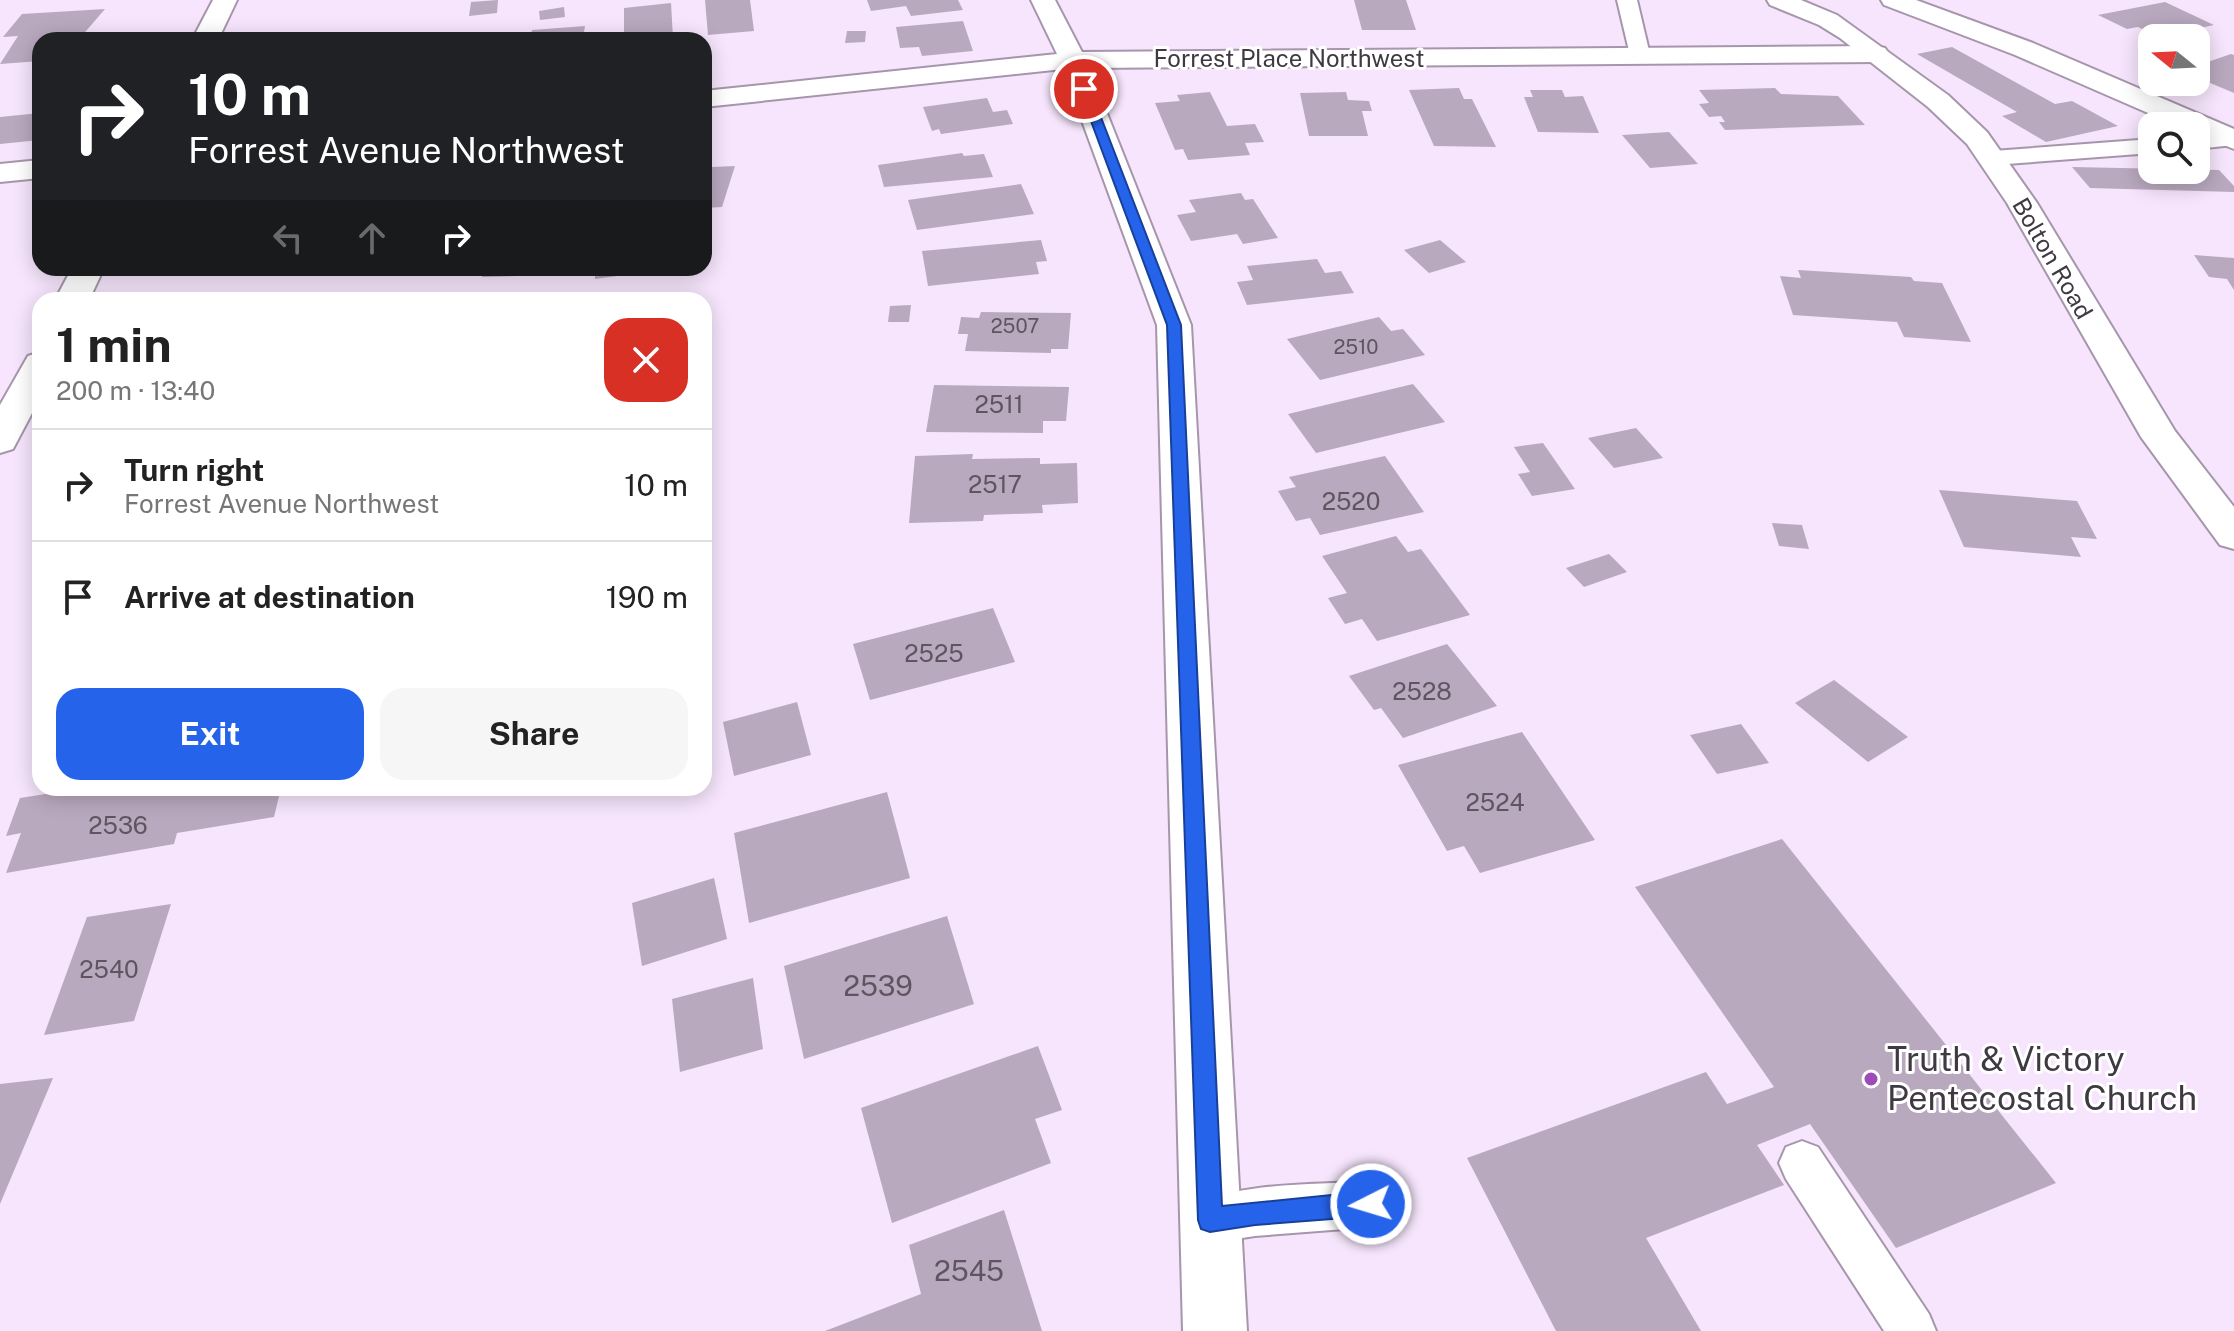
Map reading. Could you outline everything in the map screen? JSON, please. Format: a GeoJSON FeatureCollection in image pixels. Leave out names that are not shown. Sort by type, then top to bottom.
{"type":"FeatureCollection","features":[{"type":"Feature","properties":{"kind":"street"},"geometry":{"type":"LineString","coordinates":[[209,32],[225,0]]}},
{"type":"Feature","properties":{"kind":"street"},"geometry":{"type":"LineString","coordinates":[[1043,0],[1073,60],[1174,325],[1215,1331]]}},
{"type":"Feature","properties":{"kind":"street","name":"Bolton Road"},"geometry":{"type":"LineString","coordinates":[[1779,0],[1822,10],[1958,119],[1993,158],[2160,437],[2234,535]]}},
{"type":"Feature","properties":{"kind":"street"},"geometry":{"type":"LineString","coordinates":[[1893,0],[2024,49],[2233,140]]}},
{"type":"Feature","properties":{"kind":"street","name":"Forrest Place Northwest"},"geometry":{"type":"LineString","coordinates":[[712,98],[1073,60],[1876,54]]}},
{"type":"Feature","properties":{"kind":"street"},"geometry":{"type":"LineString","coordinates":[[0,173],[32,170]]}},
{"type":"Feature","properties":{"kind":"street"},"geometry":{"type":"LineString","coordinates":[[0,441],[32,379]]}},
{"type":"Feature","properties":{"kind":"lane"},"geometry":{"type":"LineString","coordinates":[[1627,0],[1640,55]]}},
{"type":"Feature","properties":{"kind":"lane"},"geometry":{"type":"LineString","coordinates":[[2210,141],[2233,140]]}},
{"type":"Feature","properties":{"kind":"lane"},"geometry":{"type":"LineString","coordinates":[[1993,158],[2138,147]]}},
{"type":"Feature","properties":{"kind":"lane"},"geometry":{"type":"LineString","coordinates":[[1802,1163],[1912,1331]]}},
{"type":"Feature","properties":{"kind":"lane"},"geometry":{"type":"LineString","coordinates":[[1210,1220],[1255,1213],[1371,1204]]}},
{"type":"Feature","properties":{"kind":"building"},"geometry":{"type":"Polygon","coordinates":[[[498,0],[497,13],[469,16],[471,2],[498,0]]]}},
{"type":"Feature","properties":{"kind":"building"},"geometry":{"type":"Polygon","coordinates":[[[705,0],[750,0],[754,31],[712,35],[708,32],[705,0]]]}},
{"type":"Feature","properties":{"kind":"building"},"geometry":{"type":"Polygon","coordinates":[[[867,0],[958,0],[963,10],[911,16],[906,6],[871,11],[867,0]]]}},
{"type":"Feature","properties":{"kind":"building"},"geometry":{"type":"Polygon","coordinates":[[[1354,0],[1406,0],[1416,30],[1362,30],[1354,0]]]}},
{"type":"Feature","properties":{"kind":"building"},"geometry":{"type":"Polygon","coordinates":[[[2165,2],[2214,25],[2138,24],[2138,27],[2127,29],[2098,15],[2165,2]]]}},
{"type":"Feature","properties":{"kind":"building"},"geometry":{"type":"Polygon","coordinates":[[[671,3],[673,32],[624,32],[624,8],[671,3]]]}},
{"type":"Feature","properties":{"kind":"building"},"geometry":{"type":"Polygon","coordinates":[[[564,7],[565,17],[540,20],[539,11],[564,7]]]}},
{"type":"Feature","properties":{"kind":"building"},"geometry":{"type":"Polygon","coordinates":[[[105,9],[85,32],[32,32],[32,62],[0,64],[18,36],[3,37],[22,14],[105,9]]]}},
{"type":"Feature","properties":{"kind":"building"},"geometry":{"type":"Polygon","coordinates":[[[963,21],[973,51],[922,56],[919,47],[900,48],[896,27],[963,21]]]}},
{"type":"Feature","properties":{"kind":"building"},"geometry":{"type":"Polygon","coordinates":[[[585,26],[584,32],[532,30],[585,26]]]}},
{"type":"Feature","properties":{"kind":"building"},"geometry":{"type":"Polygon","coordinates":[[[847,31],[866,31],[865,42],[845,43],[847,31]]]}},
{"type":"Feature","properties":{"kind":"building"},"geometry":{"type":"Polygon","coordinates":[[[1952,47],[2055,104],[2072,101],[2118,126],[2046,142],[2002,116],[2017,112],[1917,54],[1952,47]]]}},
{"type":"Feature","properties":{"kind":"building"},"geometry":{"type":"Polygon","coordinates":[[[2234,55],[2234,93],[2210,83],[2210,61],[2234,55]]]}},
{"type":"Feature","properties":{"kind":"building"},"geometry":{"type":"Polygon","coordinates":[[[1459,88],[1464,99],[1472,99],[1496,147],[1434,146],[1409,90],[1459,88]]]}},
{"type":"Feature","properties":{"kind":"building"},"geometry":{"type":"Polygon","coordinates":[[[1775,88],[1781,94],[1838,96],[1865,125],[1725,130],[1719,122],[1725,122],[1721,116],[1709,117],[1699,104],[1709,103],[1699,90],[1775,88]]]}},
{"type":"Feature","properties":{"kind":"building"},"geometry":{"type":"Polygon","coordinates":[[[1530,90],[1562,90],[1565,97],[1583,96],[1599,133],[1538,132],[1524,97],[1533,97],[1530,90]]]}},
{"type":"Feature","properties":{"kind":"building"},"geometry":{"type":"Polygon","coordinates":[[[1210,92],[1227,126],[1255,124],[1264,142],[1245,143],[1250,155],[1188,160],[1183,149],[1175,150],[1155,103],[1180,101],[1177,95],[1210,92]]]}},
{"type":"Feature","properties":{"kind":"building"},"geometry":{"type":"Polygon","coordinates":[[[1346,92],[1348,100],[1369,101],[1372,111],[1362,111],[1368,136],[1309,136],[1300,93],[1346,92]]]}},
{"type":"Feature","properties":{"kind":"building"},"geometry":{"type":"Polygon","coordinates":[[[987,98],[993,112],[1007,110],[1013,124],[941,134],[939,129],[932,131],[923,107],[987,98]]]}},
{"type":"Feature","properties":{"kind":"building"},"geometry":{"type":"Polygon","coordinates":[[[32,114],[32,141],[0,144],[0,117],[32,114]]]}},
{"type":"Feature","properties":{"kind":"building"},"geometry":{"type":"Polygon","coordinates":[[[1669,132],[1698,164],[1650,168],[1622,135],[1669,132]]]}},
{"type":"Feature","properties":{"kind":"building"},"geometry":{"type":"Polygon","coordinates":[[[962,153],[964,156],[984,154],[993,177],[884,187],[878,165],[962,153]]]}},
{"type":"Feature","properties":{"kind":"building"},"geometry":{"type":"Polygon","coordinates":[[[735,166],[722,207],[712,208],[712,167],[735,166]]]}},
{"type":"Feature","properties":{"kind":"building"},"geometry":{"type":"Polygon","coordinates":[[[2072,167],[2138,168],[2138,184],[2210,184],[2210,170],[2219,170],[2234,186],[2234,192],[2090,188],[2072,167]]]}},
{"type":"Feature","properties":{"kind":"building"},"geometry":{"type":"Polygon","coordinates":[[[1021,184],[1034,214],[917,230],[908,200],[1021,184]]]}},
{"type":"Feature","properties":{"kind":"building"},"geometry":{"type":"Polygon","coordinates":[[[1241,193],[1245,200],[1253,199],[1278,238],[1243,244],[1237,234],[1191,241],[1177,215],[1196,212],[1189,200],[1241,193]]]}},
{"type":"Feature","properties":{"kind":"building"},"geometry":{"type":"Polygon","coordinates":[[[1041,240],[1047,261],[1036,262],[1039,274],[928,286],[922,251],[1041,240]]]}},
{"type":"Feature","properties":{"kind":"building"},"geometry":{"type":"Polygon","coordinates":[[[1440,240],[1466,262],[1429,273],[1404,250],[1440,240]]]}},
{"type":"Feature","properties":{"kind":"building"},"geometry":{"type":"Polygon","coordinates":[[[2194,255],[2234,258],[2234,290],[2227,279],[2209,277],[2194,255]]]}},
{"type":"Feature","properties":{"kind":"building"},"geometry":{"type":"Polygon","coordinates":[[[1317,259],[1325,273],[1341,271],[1354,293],[1247,305],[1237,282],[1253,280],[1247,266],[1317,259]]]}},
{"type":"Feature","properties":{"kind":"building"},"geometry":{"type":"Polygon","coordinates":[[[1798,270],[1911,277],[1914,281],[1942,283],[1971,342],[1904,337],[1897,322],[1793,315],[1780,276],[1801,278],[1798,270]]]}},
{"type":"Feature","properties":{"kind":"building"},"geometry":{"type":"Polygon","coordinates":[[[911,305],[909,322],[888,322],[890,306],[911,305]]]}},
{"type":"Feature","properties":{"kind":"building"},"geometry":{"type":"Polygon","coordinates":[[[981,312],[1071,313],[1068,349],[1051,349],[1051,353],[965,351],[968,334],[958,334],[961,317],[979,318],[981,312]]]}},
{"type":"Feature","properties":{"kind":"building"},"geometry":{"type":"Polygon","coordinates":[[[1379,317],[1391,331],[1403,329],[1425,355],[1320,380],[1287,339],[1379,317]]]}},
{"type":"Feature","properties":{"kind":"building"},"geometry":{"type":"Polygon","coordinates":[[[1413,384],[1445,422],[1316,453],[1288,414],[1413,384]]]}},
{"type":"Feature","properties":{"kind":"building"},"geometry":{"type":"Polygon","coordinates":[[[934,385],[1069,387],[1066,421],[1043,421],[1043,433],[926,432],[934,385]]]}},
{"type":"Feature","properties":{"kind":"building"},"geometry":{"type":"Polygon","coordinates":[[[1636,428],[1663,458],[1614,468],[1588,438],[1636,428]]]}},
{"type":"Feature","properties":{"kind":"building"},"geometry":{"type":"Polygon","coordinates":[[[1543,443],[1575,489],[1532,496],[1518,474],[1530,472],[1514,447],[1543,443]]]}},
{"type":"Feature","properties":{"kind":"building"},"geometry":{"type":"Polygon","coordinates":[[[973,454],[972,459],[1040,458],[1040,464],[1077,463],[1078,503],[1042,505],[1043,513],[984,515],[983,521],[909,523],[915,456],[973,454]]]}},
{"type":"Feature","properties":{"kind":"building"},"geometry":{"type":"Polygon","coordinates":[[[1385,456],[1424,512],[1320,535],[1310,518],[1296,521],[1278,491],[1296,487],[1289,477],[1385,456]]]}},
{"type":"Feature","properties":{"kind":"building"},"geometry":{"type":"Polygon","coordinates":[[[1939,490],[2077,501],[2097,539],[2071,537],[2081,557],[1964,547],[1939,490]]]}},
{"type":"Feature","properties":{"kind":"building"},"geometry":{"type":"Polygon","coordinates":[[[1772,523],[1802,525],[1809,549],[1779,546],[1772,523]]]}},
{"type":"Feature","properties":{"kind":"building"},"geometry":{"type":"Polygon","coordinates":[[[1396,536],[1408,552],[1421,549],[1470,615],[1377,641],[1362,619],[1345,624],[1328,598],[1347,593],[1322,556],[1396,536]]]}},
{"type":"Feature","properties":{"kind":"building"},"geometry":{"type":"Polygon","coordinates":[[[1609,554],[1627,572],[1584,587],[1566,568],[1609,554]]]}},
{"type":"Feature","properties":{"kind":"building"},"geometry":{"type":"Polygon","coordinates":[[[993,608],[1015,662],[870,700],[853,644],[993,608]]]}},
{"type":"Feature","properties":{"kind":"building"},"geometry":{"type":"Polygon","coordinates":[[[1447,644],[1497,706],[1403,738],[1381,708],[1374,710],[1349,676],[1447,644]]]}},
{"type":"Feature","properties":{"kind":"building"},"geometry":{"type":"Polygon","coordinates":[[[1834,680],[1908,737],[1868,762],[1795,703],[1834,680]]]}},
{"type":"Feature","properties":{"kind":"building"},"geometry":{"type":"Polygon","coordinates":[[[797,702],[811,755],[734,776],[723,722],[797,702]]]}},
{"type":"Feature","properties":{"kind":"building"},"geometry":{"type":"Polygon","coordinates":[[[1741,724],[1769,763],[1717,774],[1690,735],[1741,724]]]}},
{"type":"Feature","properties":{"kind":"building"},"geometry":{"type":"Polygon","coordinates":[[[1522,732],[1595,840],[1480,873],[1464,846],[1447,851],[1398,765],[1522,732]]]}},
{"type":"Feature","properties":{"kind":"building"},"geometry":{"type":"Polygon","coordinates":[[[887,792],[910,878],[749,923],[734,833],[887,792]]]}},
{"type":"Feature","properties":{"kind":"building"},"geometry":{"type":"Polygon","coordinates":[[[279,796],[274,817],[177,833],[174,844],[6,873],[21,833],[6,836],[20,798],[279,796]]]}},
{"type":"Feature","properties":{"kind":"building","name":"Truth & Victory Pentecostal Church"},"geometry":{"type":"Polygon","coordinates":[[[1782,839],[2056,1183],[1896,1248],[1810,1124],[1757,1145],[1784,1185],[1646,1238],[1701,1331],[1556,1331],[1467,1158],[1706,1072],[1727,1104],[1774,1087],[1635,887],[1782,839]]]}},
{"type":"Feature","properties":{"kind":"building"},"geometry":{"type":"Polygon","coordinates":[[[714,878],[727,939],[642,966],[632,903],[714,878]]]}},
{"type":"Feature","properties":{"kind":"building"},"geometry":{"type":"Polygon","coordinates":[[[171,904],[134,1021],[44,1035],[87,917],[171,904]]]}},
{"type":"Feature","properties":{"kind":"building"},"geometry":{"type":"Polygon","coordinates":[[[947,916],[974,1004],[804,1059],[784,966],[947,916]]]}},
{"type":"Feature","properties":{"kind":"building"},"geometry":{"type":"Polygon","coordinates":[[[753,978],[763,1049],[680,1072],[672,999],[753,978]]]}},
{"type":"Feature","properties":{"kind":"building"},"geometry":{"type":"Polygon","coordinates":[[[1038,1046],[1062,1110],[1035,1119],[1051,1163],[892,1223],[861,1108],[1038,1046]]]}},
{"type":"Feature","properties":{"kind":"building"},"geometry":{"type":"Polygon","coordinates":[[[53,1078],[0,1204],[0,1084],[53,1078]]]}},
{"type":"Feature","properties":{"kind":"building"},"geometry":{"type":"Polygon","coordinates":[[[1004,1210],[1042,1331],[825,1331],[921,1294],[909,1245],[1004,1210]]]}},
{"type":"Feature","properties":{"kind":"place","name":"Truth & Victory Pentecostal Church"},"geometry":{"type":"Point","coordinates":[1871,1079]}},
{"type":"Feature","properties":{"kind":"route"},"geometry":{"type":"LineString","coordinates":[[1084,89],[1174,325],[1210,1220],[1255,1213],[1371,1204]]}}]}
